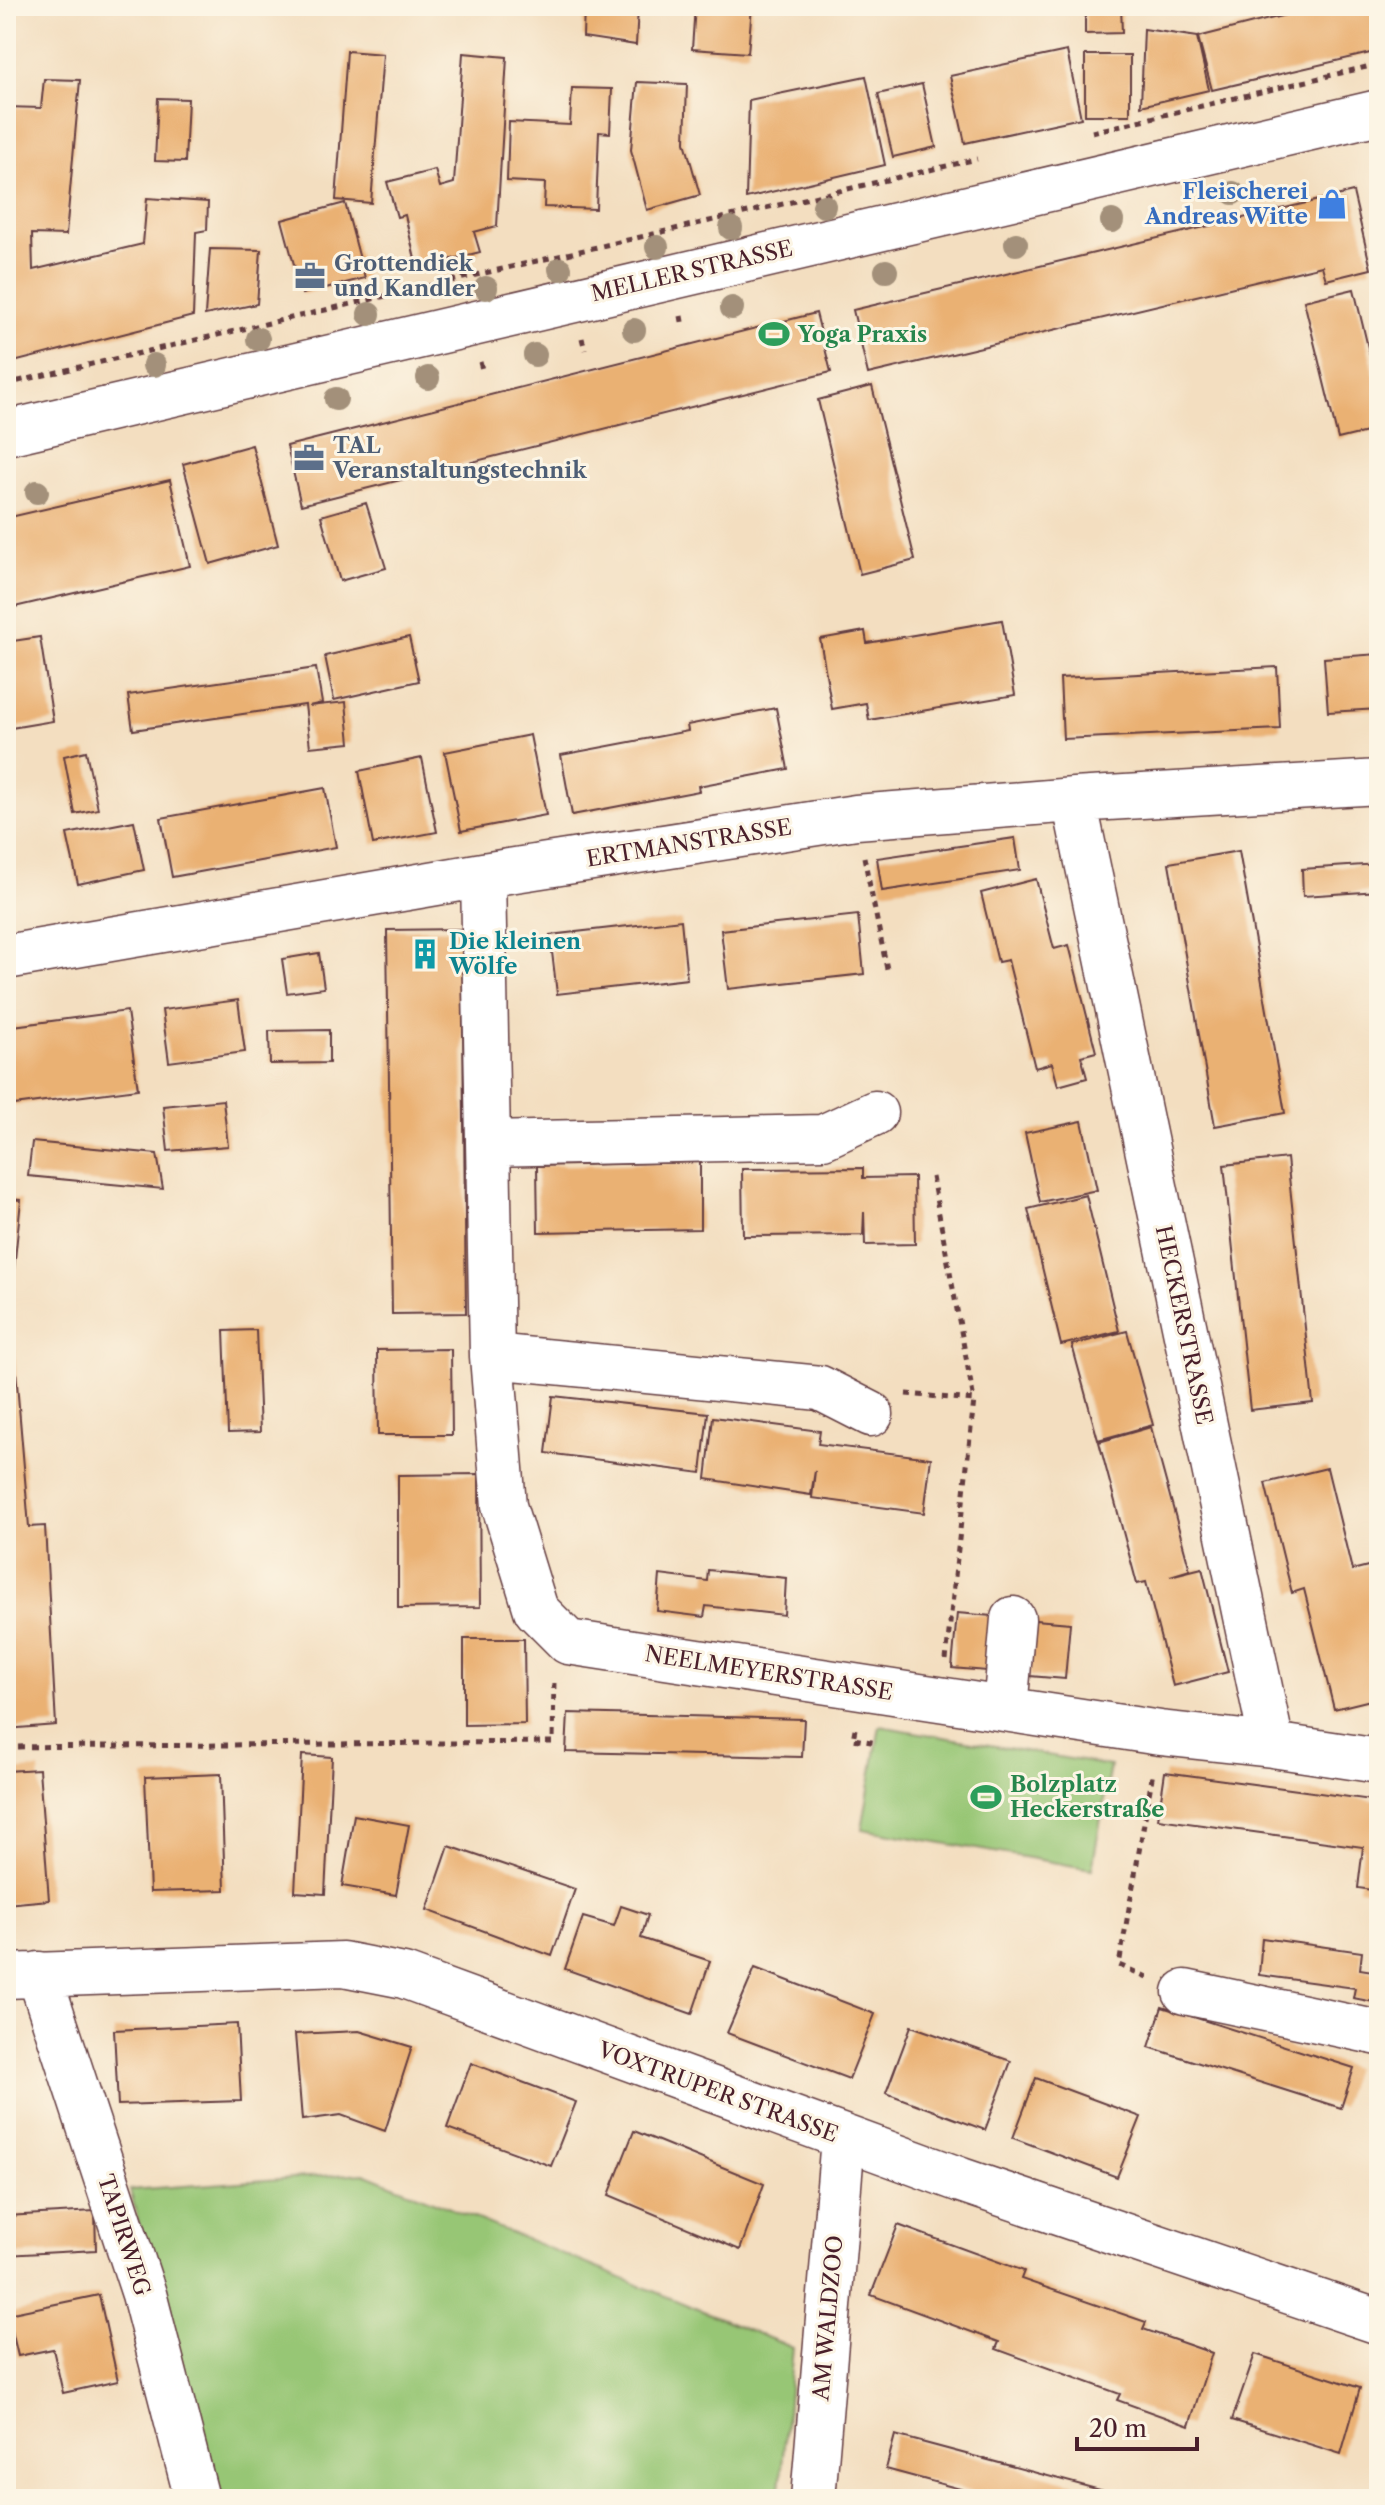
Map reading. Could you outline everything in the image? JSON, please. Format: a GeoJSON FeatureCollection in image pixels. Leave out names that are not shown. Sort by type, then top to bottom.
{"type":"FeatureCollection","features":[{"type":"Feature","properties":{"kind":"street","name":"MELLER STRASSE"},"geometry":{"type":"LineString","coordinates":[[6,433],[1379,112]]}},
{"type":"Feature","properties":{"kind":"street","name":"ERTMANSTRASSE"},"geometry":{"type":"LineString","coordinates":[[6,957],[483,875],[856,817],[1074,800],[1379,782]]}},
{"type":"Feature","properties":{"kind":"street","name":"HECKERSTRASSE"},"geometry":{"type":"LineString","coordinates":[[1074,800],[1272,1745]]}},
{"type":"Feature","properties":{"kind":"street"},"geometry":{"type":"LineString","coordinates":[[483,875],[492,1356],[504,1506],[536,1610],[568,1642]]}},
{"type":"Feature","properties":{"kind":"street"},"geometry":{"type":"LineString","coordinates":[[490,1144],[823,1137],[875,1113]]}},
{"type":"Feature","properties":{"kind":"street"},"geometry":{"type":"LineString","coordinates":[[492,1356],[820,1388],[871,1414]]}},
{"type":"Feature","properties":{"kind":"street"},"geometry":{"type":"LineString","coordinates":[[1005,1709],[1013,1619]]}},
{"type":"Feature","properties":{"kind":"street","name":"NEELMEYERSTRASSE"},"geometry":{"type":"LineString","coordinates":[[568,1642],[1160,1733],[1272,1745]]}},
{"type":"Feature","properties":{"kind":"street"},"geometry":{"type":"LineString","coordinates":[[1272,1745],[1379,1761]]}},
{"type":"Feature","properties":{"kind":"street","name":"VOXTRUPER STRASSE"},"geometry":{"type":"LineString","coordinates":[[23,1975],[343,1964],[404,1976],[961,2180],[1379,2322]]}},
{"type":"Feature","properties":{"kind":"street","name":"TAPIRWEG"},"geometry":{"type":"LineString","coordinates":[[23,1975],[144,2294],[197,2499]]}},
{"type":"Feature","properties":{"kind":"street"},"geometry":{"type":"LineString","coordinates":[[1185,1992],[1379,2033]]}},
{"type":"Feature","properties":{"kind":"street","name":"AM WALDZOO"},"geometry":{"type":"LineString","coordinates":[[813,2499],[843,2138]]}},
{"type":"Feature","properties":{"kind":"path"},"geometry":{"type":"LineString","coordinates":[[1082,134],[1379,64]]}},
{"type":"Feature","properties":{"kind":"path"},"geometry":{"type":"LineString","coordinates":[[6,384],[992,155]]}},
{"type":"Feature","properties":{"kind":"path"},"geometry":{"type":"LineString","coordinates":[[856,817],[888,974]]}},
{"type":"Feature","properties":{"kind":"path"},"geometry":{"type":"LineString","coordinates":[[932,1177],[974,1400],[942,1699]]}},
{"type":"Feature","properties":{"kind":"path"},"geometry":{"type":"LineString","coordinates":[[871,1414],[889,1393],[974,1400]]}},
{"type":"Feature","properties":{"kind":"path"},"geometry":{"type":"LineString","coordinates":[[6,1747],[553,1742],[554,1673],[568,1642]]}},
{"type":"Feature","properties":{"kind":"path"},"geometry":{"type":"LineString","coordinates":[[1160,1733],[1119,1965],[1185,1992]]}},
{"type":"Feature","properties":{"kind":"green space","name":"Bolzplatz Heckerstraße"},"geometry":{"type":"Polygon","coordinates":[[[880,1726],[1110,1766],[1092,1869],[862,1829],[880,1726]]]}},
{"type":"Feature","properties":{"kind":"green space"},"geometry":{"type":"Polygon","coordinates":[[[364,2173],[793,2348],[779,2499],[211,2499],[130,2190],[364,2173]]]}},
{"type":"Feature","properties":{"kind":"building"},"geometry":{"type":"Polygon","coordinates":[[[584,6],[638,7],[636,45],[583,37],[584,6]]]}},
{"type":"Feature","properties":{"kind":"building"},"geometry":{"type":"Polygon","coordinates":[[[695,6],[752,6],[748,53],[692,49],[695,6]]]}},
{"type":"Feature","properties":{"kind":"building"},"geometry":{"type":"Polygon","coordinates":[[[1085,6],[1121,6],[1122,33],[1085,34],[1085,6]]]}},
{"type":"Feature","properties":{"kind":"building"},"geometry":{"type":"Polygon","coordinates":[[[1321,6],[1379,6],[1379,51],[1212,90],[1198,37],[1321,6]]]}},
{"type":"Feature","properties":{"kind":"building"},"geometry":{"type":"Polygon","coordinates":[[[1144,29],[1197,37],[1209,90],[1141,106],[1144,29]]]}},
{"type":"Feature","properties":{"kind":"building"},"geometry":{"type":"Polygon","coordinates":[[[347,51],[383,54],[371,203],[336,200],[347,51]]]}},
{"type":"Feature","properties":{"kind":"building"},"geometry":{"type":"Polygon","coordinates":[[[1067,51],[1081,118],[965,143],[950,76],[1067,51]]]}},
{"type":"Feature","properties":{"kind":"building"},"geometry":{"type":"Polygon","coordinates":[[[463,53],[507,57],[497,226],[474,232],[480,252],[417,268],[405,215],[397,217],[387,182],[435,170],[440,187],[454,183],[463,53]]]}},
{"type":"Feature","properties":{"kind":"building"},"geometry":{"type":"Polygon","coordinates":[[[1085,55],[1130,55],[1130,115],[1085,115],[1085,55]]]}},
{"type":"Feature","properties":{"kind":"building"},"geometry":{"type":"Polygon","coordinates":[[[866,76],[885,165],[746,198],[749,100],[866,76]]]}},
{"type":"Feature","properties":{"kind":"building"},"geometry":{"type":"Polygon","coordinates":[[[44,79],[80,80],[66,235],[32,234],[33,270],[143,244],[147,198],[208,202],[207,230],[196,232],[193,316],[6,364],[6,107],[41,108],[44,79]]]}},
{"type":"Feature","properties":{"kind":"building"},"geometry":{"type":"Polygon","coordinates":[[[637,82],[687,84],[685,142],[700,195],[647,210],[631,150],[637,82]]]}},
{"type":"Feature","properties":{"kind":"building"},"geometry":{"type":"Polygon","coordinates":[[[922,84],[936,147],[893,157],[878,94],[922,84]]]}},
{"type":"Feature","properties":{"kind":"building"},"geometry":{"type":"Polygon","coordinates":[[[572,88],[612,89],[610,133],[599,132],[596,209],[544,207],[545,183],[507,181],[509,122],[570,125],[572,88]]]}},
{"type":"Feature","properties":{"kind":"building"},"geometry":{"type":"Polygon","coordinates":[[[158,98],[188,99],[185,162],[155,161],[158,98]]]}},
{"type":"Feature","properties":{"kind":"building"},"geometry":{"type":"Polygon","coordinates":[[[1353,192],[1371,269],[1326,280],[1322,266],[868,374],[853,310],[1353,192]]]}},
{"type":"Feature","properties":{"kind":"building"},"geometry":{"type":"Polygon","coordinates":[[[345,203],[365,278],[302,294],[282,220],[345,203]]]}},
{"type":"Feature","properties":{"kind":"building"},"geometry":{"type":"Polygon","coordinates":[[[210,249],[261,250],[257,304],[205,315],[210,249]]]}},
{"type":"Feature","properties":{"kind":"building"},"geometry":{"type":"Polygon","coordinates":[[[1354,289],[1379,393],[1379,429],[1338,439],[1304,301],[1354,289]]]}},
{"type":"Feature","properties":{"kind":"building"},"geometry":{"type":"Polygon","coordinates":[[[816,313],[831,372],[301,505],[287,446],[816,313]]]}},
{"type":"Feature","properties":{"kind":"building"},"geometry":{"type":"Polygon","coordinates":[[[872,386],[915,560],[860,574],[818,400],[872,386]]]}},
{"type":"Feature","properties":{"kind":"building"},"geometry":{"type":"Polygon","coordinates":[[[252,445],[278,545],[210,564],[183,464],[252,445]]]}},
{"type":"Feature","properties":{"kind":"building"},"geometry":{"type":"Polygon","coordinates":[[[170,480],[190,566],[6,609],[6,518],[170,480]]]}},
{"type":"Feature","properties":{"kind":"building"},"geometry":{"type":"Polygon","coordinates":[[[366,503],[386,568],[340,581],[321,516],[366,503]]]}},
{"type":"Feature","properties":{"kind":"building"},"geometry":{"type":"Polygon","coordinates":[[[1002,620],[1015,695],[869,720],[866,703],[832,709],[820,639],[865,631],[867,643],[1002,620]]]}},
{"type":"Feature","properties":{"kind":"building"},"geometry":{"type":"Polygon","coordinates":[[[40,637],[53,721],[11,728],[6,693],[6,642],[40,637]]]}},
{"type":"Feature","properties":{"kind":"building"},"geometry":{"type":"Polygon","coordinates":[[[409,637],[419,681],[334,700],[325,656],[409,637]]]}},
{"type":"Feature","properties":{"kind":"building"},"geometry":{"type":"Polygon","coordinates":[[[1379,654],[1379,709],[1328,712],[1324,658],[1379,654]]]}},
{"type":"Feature","properties":{"kind":"building"},"geometry":{"type":"Polygon","coordinates":[[[1277,667],[1280,729],[1063,739],[1060,678],[1277,667]]]}},
{"type":"Feature","properties":{"kind":"building"},"geometry":{"type":"Polygon","coordinates":[[[316,668],[322,703],[309,706],[346,702],[350,743],[310,747],[305,705],[133,730],[128,695],[316,668]]]}},
{"type":"Feature","properties":{"kind":"building"},"geometry":{"type":"Polygon","coordinates":[[[776,708],[788,769],[698,786],[699,791],[572,815],[561,755],[688,731],[687,725],[776,708]]]}},
{"type":"Feature","properties":{"kind":"building"},"geometry":{"type":"Polygon","coordinates":[[[530,735],[546,815],[461,831],[445,752],[530,735]]]}},
{"type":"Feature","properties":{"kind":"building"},"geometry":{"type":"Polygon","coordinates":[[[86,751],[98,809],[75,814],[64,756],[86,751]]]}},
{"type":"Feature","properties":{"kind":"building"},"geometry":{"type":"Polygon","coordinates":[[[422,758],[437,832],[373,844],[359,771],[422,758]]]}},
{"type":"Feature","properties":{"kind":"building"},"geometry":{"type":"Polygon","coordinates":[[[325,788],[336,847],[172,877],[161,818],[325,788]]]}},
{"type":"Feature","properties":{"kind":"building"},"geometry":{"type":"Polygon","coordinates":[[[134,821],[144,870],[78,884],[67,834],[134,821]]]}},
{"type":"Feature","properties":{"kind":"building"},"geometry":{"type":"Polygon","coordinates":[[[1015,838],[1020,870],[882,891],[877,858],[1015,838]]]}},
{"type":"Feature","properties":{"kind":"building"},"geometry":{"type":"Polygon","coordinates":[[[1239,851],[1285,1113],[1215,1126],[1169,863],[1239,851]]]}},
{"type":"Feature","properties":{"kind":"building"},"geometry":{"type":"Polygon","coordinates":[[[1379,864],[1379,891],[1303,896],[1302,869],[1379,864]]]}},
{"type":"Feature","properties":{"kind":"building"},"geometry":{"type":"Polygon","coordinates":[[[1036,879],[1054,949],[1069,945],[1096,1052],[1081,1056],[1087,1078],[1058,1086],[1052,1063],[1035,1068],[1008,960],[998,962],[981,893],[1036,879]]]}},
{"type":"Feature","properties":{"kind":"building"},"geometry":{"type":"Polygon","coordinates":[[[858,915],[864,974],[728,989],[721,930],[858,915]]]}},
{"type":"Feature","properties":{"kind":"building"},"geometry":{"type":"Polygon","coordinates":[[[681,920],[687,979],[557,994],[550,935],[681,920]]]}},
{"type":"Feature","properties":{"kind":"building"},"geometry":{"type":"Polygon","coordinates":[[[462,929],[466,1313],[392,1314],[387,930],[462,929]]]}},
{"type":"Feature","properties":{"kind":"building"},"geometry":{"type":"Polygon","coordinates":[[[319,953],[324,988],[287,993],[282,959],[319,953]]]}},
{"type":"Feature","properties":{"kind":"building"},"geometry":{"type":"Polygon","coordinates":[[[238,1000],[245,1052],[169,1062],[162,1010],[238,1000]]]}},
{"type":"Feature","properties":{"kind":"building"},"geometry":{"type":"Polygon","coordinates":[[[127,1011],[138,1089],[6,1106],[6,1027],[127,1011]]]}},
{"type":"Feature","properties":{"kind":"building"},"geometry":{"type":"Polygon","coordinates":[[[329,1030],[329,1063],[270,1064],[269,1031],[329,1030]]]}},
{"type":"Feature","properties":{"kind":"building"},"geometry":{"type":"Polygon","coordinates":[[[223,1100],[228,1146],[168,1151],[163,1106],[223,1100]]]}},
{"type":"Feature","properties":{"kind":"building"},"geometry":{"type":"Polygon","coordinates":[[[1082,1121],[1097,1190],[1040,1202],[1025,1133],[1082,1121]]]}},
{"type":"Feature","properties":{"kind":"building"},"geometry":{"type":"Polygon","coordinates":[[[32,1142],[157,1154],[163,1189],[28,1176],[32,1142]]]}},
{"type":"Feature","properties":{"kind":"building"},"geometry":{"type":"Polygon","coordinates":[[[1287,1158],[1313,1403],[1250,1410],[1224,1165],[1287,1158]]]}},
{"type":"Feature","properties":{"kind":"building"},"geometry":{"type":"Polygon","coordinates":[[[700,1162],[700,1229],[538,1232],[537,1166],[700,1162]]]}},
{"type":"Feature","properties":{"kind":"building"},"geometry":{"type":"Polygon","coordinates":[[[863,1168],[863,1178],[914,1177],[915,1244],[865,1245],[864,1212],[863,1235],[743,1236],[742,1169],[863,1168]]]}},
{"type":"Feature","properties":{"kind":"building"},"geometry":{"type":"Polygon","coordinates":[[[1086,1195],[1119,1331],[1061,1345],[1028,1209],[1086,1195]]]}},
{"type":"Feature","properties":{"kind":"building"},"geometry":{"type":"Polygon","coordinates":[[[6,1199],[21,1200],[13,1279],[6,1279],[6,1199]]]}},
{"type":"Feature","properties":{"kind":"building"},"geometry":{"type":"Polygon","coordinates":[[[256,1330],[260,1432],[228,1433],[224,1331],[256,1330]]]}},
{"type":"Feature","properties":{"kind":"building"},"geometry":{"type":"Polygon","coordinates":[[[1127,1331],[1153,1425],[1098,1440],[1072,1345],[1127,1331]]]}},
{"type":"Feature","properties":{"kind":"building"},"geometry":{"type":"Polygon","coordinates":[[[14,1347],[29,1527],[45,1526],[56,1725],[6,1729],[6,1348],[14,1347]]]}},
{"type":"Feature","properties":{"kind":"building"},"geometry":{"type":"Polygon","coordinates":[[[451,1349],[452,1435],[378,1435],[377,1350],[451,1349]]]}},
{"type":"Feature","properties":{"kind":"building"},"geometry":{"type":"Polygon","coordinates":[[[553,1396],[708,1413],[701,1473],[546,1453],[553,1396]]]}},
{"type":"Feature","properties":{"kind":"building"},"geometry":{"type":"Polygon","coordinates":[[[713,1417],[820,1431],[818,1444],[931,1458],[924,1513],[812,1498],[815,1471],[811,1495],[706,1479],[713,1417]]]}},
{"type":"Feature","properties":{"kind":"building"},"geometry":{"type":"Polygon","coordinates":[[[1151,1427],[1190,1570],[1170,1576],[1202,1568],[1228,1672],[1173,1686],[1146,1582],[1137,1584],[1099,1442],[1151,1427]]]}},
{"type":"Feature","properties":{"kind":"building"},"geometry":{"type":"Polygon","coordinates":[[[1327,1468],[1352,1570],[1372,1565],[1379,1595],[1379,1698],[1334,1709],[1304,1589],[1292,1593],[1265,1483],[1327,1468]]]}},
{"type":"Feature","properties":{"kind":"building"},"geometry":{"type":"Polygon","coordinates":[[[479,1474],[480,1607],[398,1608],[398,1475],[479,1474]]]}},
{"type":"Feature","properties":{"kind":"building"},"geometry":{"type":"Polygon","coordinates":[[[708,1570],[786,1578],[784,1615],[706,1606],[704,1617],[657,1611],[660,1575],[707,1581],[708,1570]]]}},
{"type":"Feature","properties":{"kind":"building"},"geometry":{"type":"Polygon","coordinates":[[[957,1613],[992,1616],[987,1671],[952,1668],[957,1613]]]}},
{"type":"Feature","properties":{"kind":"building"},"geometry":{"type":"Polygon","coordinates":[[[1035,1620],[1070,1623],[1065,1679],[1030,1676],[1035,1620]]]}},
{"type":"Feature","properties":{"kind":"building"},"geometry":{"type":"Polygon","coordinates":[[[464,1639],[524,1639],[525,1724],[464,1725],[464,1639]]]}},
{"type":"Feature","properties":{"kind":"building"},"geometry":{"type":"Polygon","coordinates":[[[568,1713],[804,1719],[802,1757],[566,1752],[568,1713]]]}},
{"type":"Feature","properties":{"kind":"building"},"geometry":{"type":"Polygon","coordinates":[[[302,1755],[332,1757],[325,1894],[295,1892],[302,1755]]]}},
{"type":"Feature","properties":{"kind":"building"},"geometry":{"type":"Polygon","coordinates":[[[39,1769],[49,1900],[6,1904],[6,1771],[39,1769]]]}},
{"type":"Feature","properties":{"kind":"building"},"geometry":{"type":"Polygon","coordinates":[[[1165,1772],[1379,1801],[1379,1891],[1358,1888],[1363,1847],[1158,1819],[1165,1772]]]}},
{"type":"Feature","properties":{"kind":"building"},"geometry":{"type":"Polygon","coordinates":[[[221,1774],[225,1890],[150,1892],[145,1777],[221,1774]]]}},
{"type":"Feature","properties":{"kind":"building"},"geometry":{"type":"Polygon","coordinates":[[[354,1815],[409,1825],[396,1895],[342,1886],[354,1815]]]}},
{"type":"Feature","properties":{"kind":"building"},"geometry":{"type":"Polygon","coordinates":[[[449,1846],[575,1889],[552,1956],[427,1910],[449,1846]]]}},
{"type":"Feature","properties":{"kind":"building"},"geometry":{"type":"Polygon","coordinates":[[[621,1906],[648,1915],[641,1938],[710,1961],[692,2014],[565,1969],[583,1917],[614,1926],[621,1906]]]}},
{"type":"Feature","properties":{"kind":"building"},"geometry":{"type":"Polygon","coordinates":[[[1262,1938],[1362,1952],[1360,1969],[1379,1972],[1379,2003],[1353,1998],[1355,1988],[1259,1975],[1262,1938]]]}},
{"type":"Feature","properties":{"kind":"building"},"geometry":{"type":"Polygon","coordinates":[[[755,1968],[875,2014],[849,2079],[727,2033],[755,1968]]]}},
{"type":"Feature","properties":{"kind":"building"},"geometry":{"type":"Polygon","coordinates":[[[1162,2007],[1354,2068],[1341,2108],[1149,2047],[1162,2007]]]}},
{"type":"Feature","properties":{"kind":"building"},"geometry":{"type":"Polygon","coordinates":[[[237,2024],[241,2101],[118,2105],[114,2030],[237,2024]]]}},
{"type":"Feature","properties":{"kind":"building"},"geometry":{"type":"Polygon","coordinates":[[[911,2026],[1011,2061],[985,2130],[886,2093],[911,2026]]]}},
{"type":"Feature","properties":{"kind":"building"},"geometry":{"type":"Polygon","coordinates":[[[359,2031],[412,2047],[385,2131],[341,2115],[302,2120],[295,2034],[359,2031]]]}},
{"type":"Feature","properties":{"kind":"building"},"geometry":{"type":"Polygon","coordinates":[[[471,2063],[576,2102],[551,2166],[447,2128],[471,2063]]]}},
{"type":"Feature","properties":{"kind":"building"},"geometry":{"type":"Polygon","coordinates":[[[1036,2078],[1141,2117],[1117,2177],[1013,2138],[1036,2078]]]}},
{"type":"Feature","properties":{"kind":"building"},"geometry":{"type":"Polygon","coordinates":[[[634,2131],[764,2184],[740,2250],[609,2195],[634,2131]]]}},
{"type":"Feature","properties":{"kind":"building"},"geometry":{"type":"Polygon","coordinates":[[[95,2211],[96,2250],[6,2255],[6,2216],[95,2211]]]}},
{"type":"Feature","properties":{"kind":"building"},"geometry":{"type":"Polygon","coordinates":[[[898,2225],[1024,2271],[1021,2279],[1146,2322],[1143,2329],[1212,2353],[1189,2426],[1117,2400],[1120,2394],[996,2349],[999,2342],[871,2295],[898,2225]]]}},
{"type":"Feature","properties":{"kind":"building"},"geometry":{"type":"Polygon","coordinates":[[[99,2295],[118,2381],[63,2393],[53,2349],[18,2356],[8,2314],[99,2295]]]}},
{"type":"Feature","properties":{"kind":"building"},"geometry":{"type":"Polygon","coordinates":[[[1255,2354],[1360,2388],[1341,2454],[1232,2420],[1255,2354]]]}},
{"type":"Feature","properties":{"kind":"building"},"geometry":{"type":"Polygon","coordinates":[[[895,2435],[1130,2498],[997,2499],[886,2469],[895,2435]]]}},
{"type":"Feature","properties":{"kind":"place","name":"Fleischerei Andreas Witte"},"geometry":{"type":"Point","coordinates":[1332,204]}},
{"type":"Feature","properties":{"kind":"place","name":"Grottendiek und Kandler"},"geometry":{"type":"Point","coordinates":[310,276]}},
{"type":"Feature","properties":{"kind":"place","name":"Yoga Praxis"},"geometry":{"type":"Point","coordinates":[774,334]}},
{"type":"Feature","properties":{"kind":"place","name":"TAL Veranstaltungstechnik"},"geometry":{"type":"Point","coordinates":[309,458]}},
{"type":"Feature","properties":{"kind":"place","name":"Die kleinen Wölfe"},"geometry":{"type":"Point","coordinates":[425,954]}},
{"type":"Feature","properties":{"kind":"place","name":"Bolzplatz Heckerstraße"},"geometry":{"type":"Point","coordinates":[986,1797]}}]}
